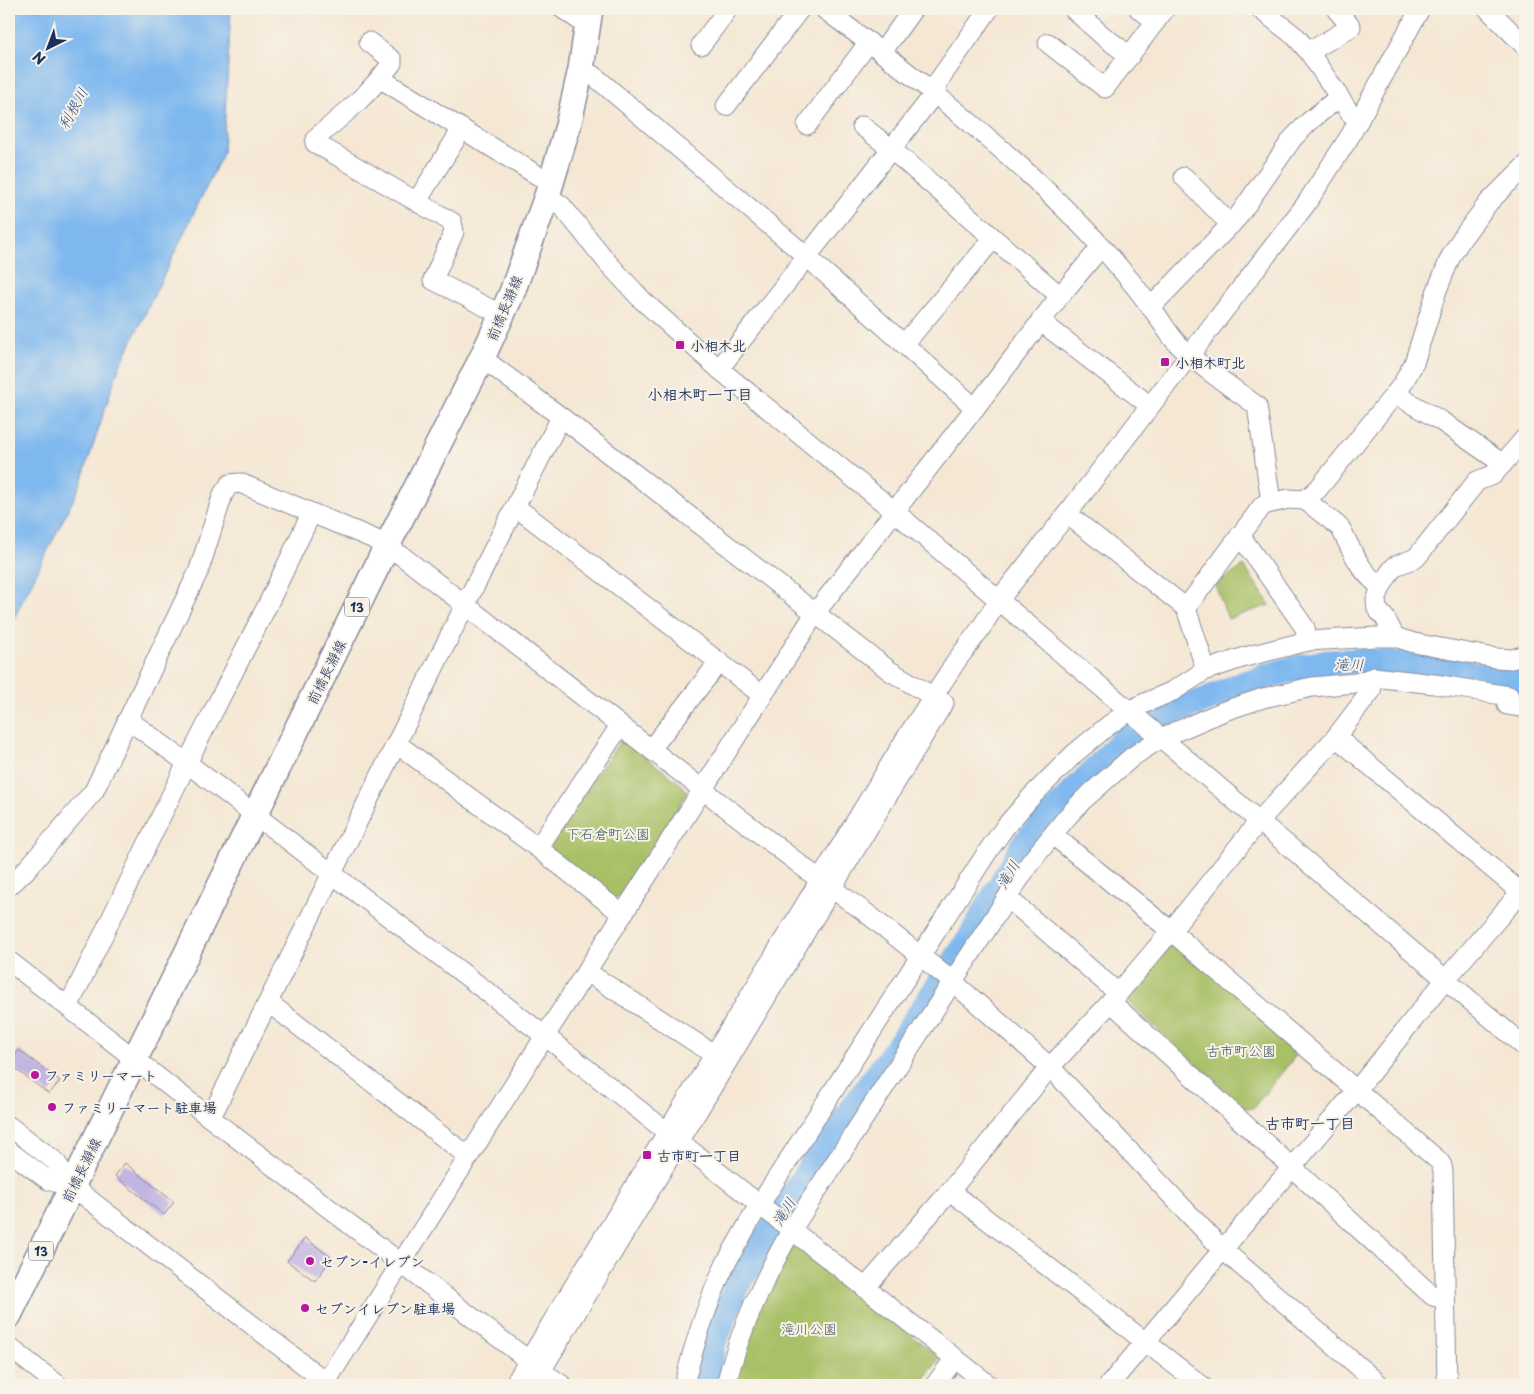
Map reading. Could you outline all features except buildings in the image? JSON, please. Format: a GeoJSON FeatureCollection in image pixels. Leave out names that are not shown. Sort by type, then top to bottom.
{"type":"FeatureCollection","features":[{"type":"Feature","properties":{"kind":"main road","name":"前橋長瀞線"},"geometry":{"type":"LineString","coordinates":[[9,1315],[134,1058],[256,816],[387,546],[482,358],[511,295],[549,189],[568,126],[581,69],[589,16]]}},
{"type":"Feature","properties":{"kind":"street"},"geometry":{"type":"LineString","coordinates":[[563,9],[579,20],[589,16]]}},
{"type":"Feature","properties":{"kind":"street"},"geometry":{"type":"LineString","coordinates":[[702,45],[728,9]]}},
{"type":"Feature","properties":{"kind":"street"},"geometry":{"type":"LineString","coordinates":[[726,106],[800,9]]}},
{"type":"Feature","properties":{"kind":"street"},"geometry":{"type":"LineString","coordinates":[[824,9],[934,93],[1033,178],[1101,247],[1151,307],[1164,328],[1189,355],[1257,406],[1271,502]]}},
{"type":"Feature","properties":{"kind":"street"},"geometry":{"type":"LineString","coordinates":[[807,125],[875,47],[913,9]]}},
{"type":"Feature","properties":{"kind":"street"},"geometry":{"type":"LineString","coordinates":[[719,369],[934,93],[939,80],[988,9]]}},
{"type":"Feature","properties":{"kind":"street"},"geometry":{"type":"LineString","coordinates":[[1072,9],[1130,56]]}},
{"type":"Feature","properties":{"kind":"street"},"geometry":{"type":"LineString","coordinates":[[1048,43],[1105,88],[1160,15],[1140,9]]}},
{"type":"Feature","properties":{"kind":"street"},"geometry":{"type":"LineString","coordinates":[[1309,52],[1351,27],[1336,9]]}},
{"type":"Feature","properties":{"kind":"street"},"geometry":{"type":"LineString","coordinates":[[514,1385],[533,1372],[825,884],[908,735],[939,700],[958,660],[998,600],[1067,514],[1149,405],[1306,204],[1359,120],[1420,9]]}},
{"type":"Feature","properties":{"kind":"street"},"geometry":{"type":"LineString","coordinates":[[1488,9],[1525,46]]}},
{"type":"Feature","properties":{"kind":"street"},"geometry":{"type":"LineString","coordinates":[[1263,10],[1296,37],[1309,52],[1350,114],[1359,120]]}},
{"type":"Feature","properties":{"kind":"street"},"geometry":{"type":"LineString","coordinates":[[368,42],[392,60],[392,63],[381,79],[359,102],[317,137],[315,143],[448,219],[454,225],[454,232],[432,280],[502,315]]}},
{"type":"Feature","properties":{"kind":"street"},"geometry":{"type":"LineString","coordinates":[[581,69],[594,76],[806,256],[905,343],[975,408]]}},
{"type":"Feature","properties":{"kind":"street"},"geometry":{"type":"LineString","coordinates":[[381,79],[462,129],[549,189],[607,262],[642,300],[719,369],[894,511],[1525,1047]]}},
{"type":"Feature","properties":{"kind":"street"},"geometry":{"type":"LineString","coordinates":[[1151,307],[1231,225],[1293,138],[1310,120],[1338,98]]}},
{"type":"Feature","properties":{"kind":"street"},"geometry":{"type":"LineString","coordinates":[[862,126],[890,148],[1060,296]]}},
{"type":"Feature","properties":{"kind":"street"},"geometry":{"type":"LineString","coordinates":[[417,201],[462,129]]}},
{"type":"Feature","properties":{"kind":"street"},"geometry":{"type":"LineString","coordinates":[[1304,500],[1327,480],[1402,385],[1414,363],[1450,256],[1474,220],[1502,188],[1525,166]]}},
{"type":"Feature","properties":{"kind":"street"},"geometry":{"type":"LineString","coordinates":[[1184,177],[1231,225]]}},
{"type":"Feature","properties":{"kind":"street"},"geometry":{"type":"LineString","coordinates":[[905,343],[993,239]]}},
{"type":"Feature","properties":{"kind":"street"},"geometry":{"type":"LineString","coordinates":[[9,1126],[55,1161],[73,1186],[326,1384],[400,1263],[816,612],[1060,296],[1101,247]]}},
{"type":"Feature","properties":{"kind":"street"},"geometry":{"type":"LineString","coordinates":[[1040,322],[1149,405]]}},
{"type":"Feature","properties":{"kind":"street"},"geometry":{"type":"LineString","coordinates":[[482,358],[816,612],[890,671],[939,700]]}},
{"type":"Feature","properties":{"kind":"street"},"geometry":{"type":"LineString","coordinates":[[1395,394],[1442,421],[1502,464]]}},
{"type":"Feature","properties":{"kind":"street"},"geometry":{"type":"LineString","coordinates":[[209,1117],[214,1112],[269,1003],[465,605],[561,417]]}},
{"type":"Feature","properties":{"kind":"street"},"geometry":{"type":"LineString","coordinates":[[1396,638],[1385,618],[1377,609],[1376,601],[1381,587],[1396,566],[1416,558],[1477,481],[1493,475],[1525,438]]}},
{"type":"Feature","properties":{"kind":"street"},"geometry":{"type":"LineString","coordinates":[[9,886],[26,870],[89,798],[199,570],[226,488],[230,484],[240,483],[387,546],[825,884],[865,912],[952,981],[1050,1067],[1222,1249],[1380,1385]]}},
{"type":"Feature","properties":{"kind":"street"},"geometry":{"type":"LineString","coordinates":[[1186,608],[1263,505],[1288,499],[1304,500],[1337,525],[1341,529],[1359,566],[1371,580],[1381,587]]}},
{"type":"Feature","properties":{"kind":"street"},"geometry":{"type":"LineString","coordinates":[[514,508],[525,514],[762,695]]}},
{"type":"Feature","properties":{"kind":"street"},"geometry":{"type":"LineString","coordinates":[[67,1006],[311,514]]}},
{"type":"Feature","properties":{"kind":"street"},"geometry":{"type":"LineString","coordinates":[[1067,514],[1186,608],[1206,670]]}},
{"type":"Feature","properties":{"kind":"street"},"geometry":{"type":"LineString","coordinates":[[1240,536],[1305,628],[1308,641]]}},
{"type":"Feature","properties":{"kind":"street"},"geometry":{"type":"LineString","coordinates":[[684,1385],[698,1334],[711,1298],[726,1265],[760,1204],[922,958],[1005,827],[1031,797],[1075,753],[1109,725],[1173,691],[1206,670],[1308,641],[1396,638],[1495,658],[1512,659],[1525,655]]}},
{"type":"Feature","properties":{"kind":"street"},"geometry":{"type":"LineString","coordinates":[[650,749],[719,662]]}},
{"type":"Feature","properties":{"kind":"street"},"geometry":{"type":"LineString","coordinates":[[865,1288],[950,1191],[1050,1067],[1115,997],[1171,931],[1259,821],[1336,737],[1371,691],[1374,677]]}},
{"type":"Feature","properties":{"kind":"street"},"geometry":{"type":"LineString","coordinates":[[726,1385],[737,1344],[761,1286],[792,1229],[952,981],[1029,864],[1067,817],[1132,757],[1159,736],[1263,698],[1312,687],[1356,683],[1374,677],[1509,696],[1507,705],[1525,708]]}},
{"type":"Feature","properties":{"kind":"street"},"geometry":{"type":"LineString","coordinates":[[127,720],[138,726],[187,763],[545,1036],[988,1385]]}},
{"type":"Feature","properties":{"kind":"street"},"geometry":{"type":"LineString","coordinates":[[538,848],[620,726]]}},
{"type":"Feature","properties":{"kind":"street"},"geometry":{"type":"LineString","coordinates":[[1109,1385],[1356,1091],[1446,980],[1524,892],[1336,737]]}},
{"type":"Feature","properties":{"kind":"street"},"geometry":{"type":"LineString","coordinates":[[397,744],[538,848],[622,914]]}},
{"type":"Feature","properties":{"kind":"street"},"geometry":{"type":"LineString","coordinates":[[1053,835],[1171,931],[1439,1161],[1442,1166],[1447,1385]]}},
{"type":"Feature","properties":{"kind":"street"},"geometry":{"type":"LineString","coordinates":[[673,1137],[715,1055],[825,884]]}},
{"type":"Feature","properties":{"kind":"street"},"geometry":{"type":"LineString","coordinates":[[1006,899],[1017,906],[1115,997],[1291,1168],[1427,1291],[1433,1296],[1445,1298]]}},
{"type":"Feature","properties":{"kind":"street"},"geometry":{"type":"LineString","coordinates":[[9,961],[400,1263],[533,1372],[562,1385]]}},
{"type":"Feature","properties":{"kind":"street"},"geometry":{"type":"LineString","coordinates":[[586,972],[715,1055]]}},
{"type":"Feature","properties":{"kind":"street"},"geometry":{"type":"LineString","coordinates":[[269,1003],[469,1157]]}},
{"type":"Feature","properties":{"kind":"street"},"geometry":{"type":"LineString","coordinates":[[9,1150],[48,1180],[73,1186]]}},
{"type":"Feature","properties":{"kind":"street"},"geometry":{"type":"LineString","coordinates":[[950,1191],[1201,1385]]}},
{"type":"Feature","properties":{"kind":"street"},"geometry":{"type":"LineString","coordinates":[[9,1347],[58,1385]]}},
{"type":"Feature","properties":{"kind":"street"},"geometry":{"type":"LineString","coordinates":[[935,1385],[955,1358]]}},
{"type":"Feature","properties":{"kind":"green space"},"geometry":{"type":"Polygon","coordinates":[[[1244,566],[1270,605],[1228,619],[1215,585],[1244,566]]]}},
{"type":"Feature","properties":{"kind":"green space","name":"下石倉町公園"},"geometry":{"type":"Polygon","coordinates":[[[622,739],[683,786],[687,793],[621,896],[613,898],[550,849],[548,840],[622,739]]]}},
{"type":"Feature","properties":{"kind":"green space","name":"古市町公園"},"geometry":{"type":"Polygon","coordinates":[[[1175,941],[1298,1045],[1298,1053],[1253,1108],[1244,1108],[1126,1000],[1125,992],[1175,941]]]}},
{"type":"Feature","properties":{"kind":"green space","name":"滝川公園"},"geometry":{"type":"Polygon","coordinates":[[[794,1242],[940,1358],[920,1385],[729,1385],[749,1325],[794,1242]]]}},
{"type":"Feature","properties":{"kind":"water","name":"利根川"},"geometry":{"type":"Polygon","coordinates":[[[9,9],[231,9],[223,153],[118,370],[79,488],[9,628],[9,9]]]}},
{"type":"Feature","properties":{"kind":"waterway","name":"滝川"},"geometry":{"type":"LineString","coordinates":[[705,1385],[713,1344],[736,1288],[820,1152],[896,1049],[969,940],[1025,843],[1127,736],[1166,714],[1206,700],[1237,686],[1285,671],[1322,663],[1355,661],[1391,663],[1459,671],[1525,683]]}},
{"type":"Feature","properties":{"kind":"place","name":"小相木北"},"geometry":{"type":"Point","coordinates":[680,345]}},
{"type":"Feature","properties":{"kind":"place","name":"小相木町北"},"geometry":{"type":"Point","coordinates":[1165,362]}},
{"type":"Feature","properties":{"kind":"place","name":"ファミリーマート"},"geometry":{"type":"Point","coordinates":[35,1075]}},
{"type":"Feature","properties":{"kind":"place","name":"ファミリーマート駐車場"},"geometry":{"type":"Point","coordinates":[52,1107]}},
{"type":"Feature","properties":{"kind":"place","name":"古市町一丁目"},"geometry":{"type":"Point","coordinates":[647,1155]}},
{"type":"Feature","properties":{"kind":"place","name":"セブン-イレブン"},"geometry":{"type":"Point","coordinates":[310,1261]}},
{"type":"Feature","properties":{"kind":"place","name":"セブンイレブン駐車場"},"geometry":{"type":"Point","coordinates":[305,1308]}},
{"type":"Feature","properties":{"kind":"district","name":"小相木町一丁目"},"geometry":{"type":"Point","coordinates":[700,393]}},
{"type":"Feature","properties":{"kind":"district","name":"古市町一丁目"},"geometry":{"type":"Point","coordinates":[1310,1122]}}]}
